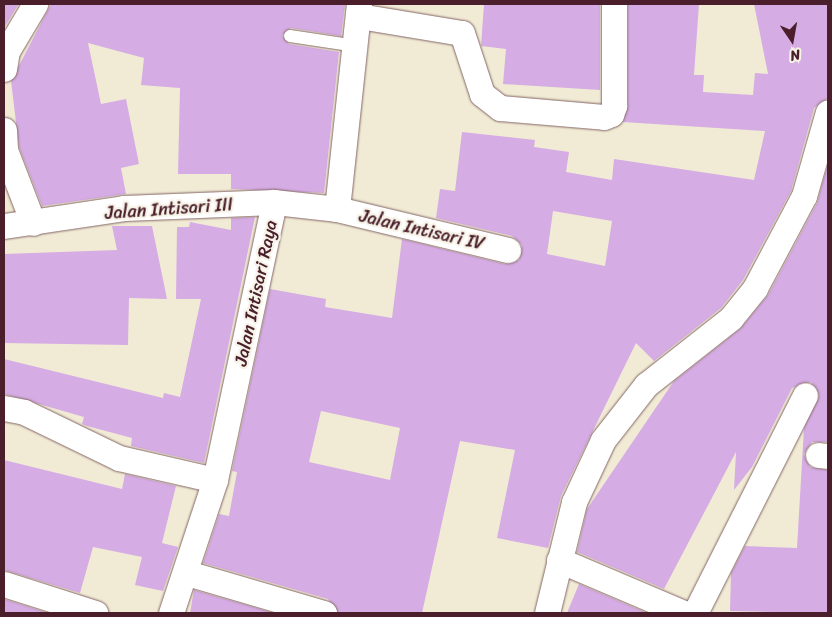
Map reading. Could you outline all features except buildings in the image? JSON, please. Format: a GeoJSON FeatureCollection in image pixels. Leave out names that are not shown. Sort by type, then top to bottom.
{"type":"FeatureCollection","features":[{"type":"Feature","properties":{"kind":"street"},"geometry":{"type":"LineString","coordinates":[[4,70],[7,51],[35,4]]}},
{"type":"Feature","properties":{"kind":"street"},"geometry":{"type":"LineString","coordinates":[[337,209],[359,10],[462,33],[482,94],[500,108],[594,117],[611,114],[614,106],[614,4]]}},
{"type":"Feature","properties":{"kind":"street"},"geometry":{"type":"LineString","coordinates":[[547,613],[574,502],[613,423],[646,385],[731,318],[772,261],[804,196],[828,112]]}},
{"type":"Feature","properties":{"kind":"street"},"geometry":{"type":"LineString","coordinates":[[4,130],[5,150],[33,223]]}},
{"type":"Feature","properties":{"kind":"street","name":"Jalan Intisari Raya"},"geometry":{"type":"LineString","coordinates":[[171,613],[187,573],[215,480],[274,202],[337,209]]}},
{"type":"Feature","properties":{"kind":"street","name":"Jalan Intisari III"},"geometry":{"type":"LineString","coordinates":[[4,226],[124,208],[274,202]]}},
{"type":"Feature","properties":{"kind":"street","name":"Jalan Intisari IV"},"geometry":{"type":"LineString","coordinates":[[337,209],[508,250]]}},
{"type":"Feature","properties":{"kind":"street"},"geometry":{"type":"LineString","coordinates":[[695,613],[806,395]]}},
{"type":"Feature","properties":{"kind":"street"},"geometry":{"type":"LineString","coordinates":[[4,408],[24,412],[119,458],[215,480]]}},
{"type":"Feature","properties":{"kind":"street"},"geometry":{"type":"LineString","coordinates":[[559,560],[684,613]]}},
{"type":"Feature","properties":{"kind":"street"},"geometry":{"type":"LineString","coordinates":[[187,573],[324,613]]}},
{"type":"Feature","properties":{"kind":"street"},"geometry":{"type":"LineString","coordinates":[[4,584],[95,613]]}},
{"type":"Feature","properties":{"kind":"lane"},"geometry":{"type":"LineString","coordinates":[[290,36],[356,46]]}}]}
